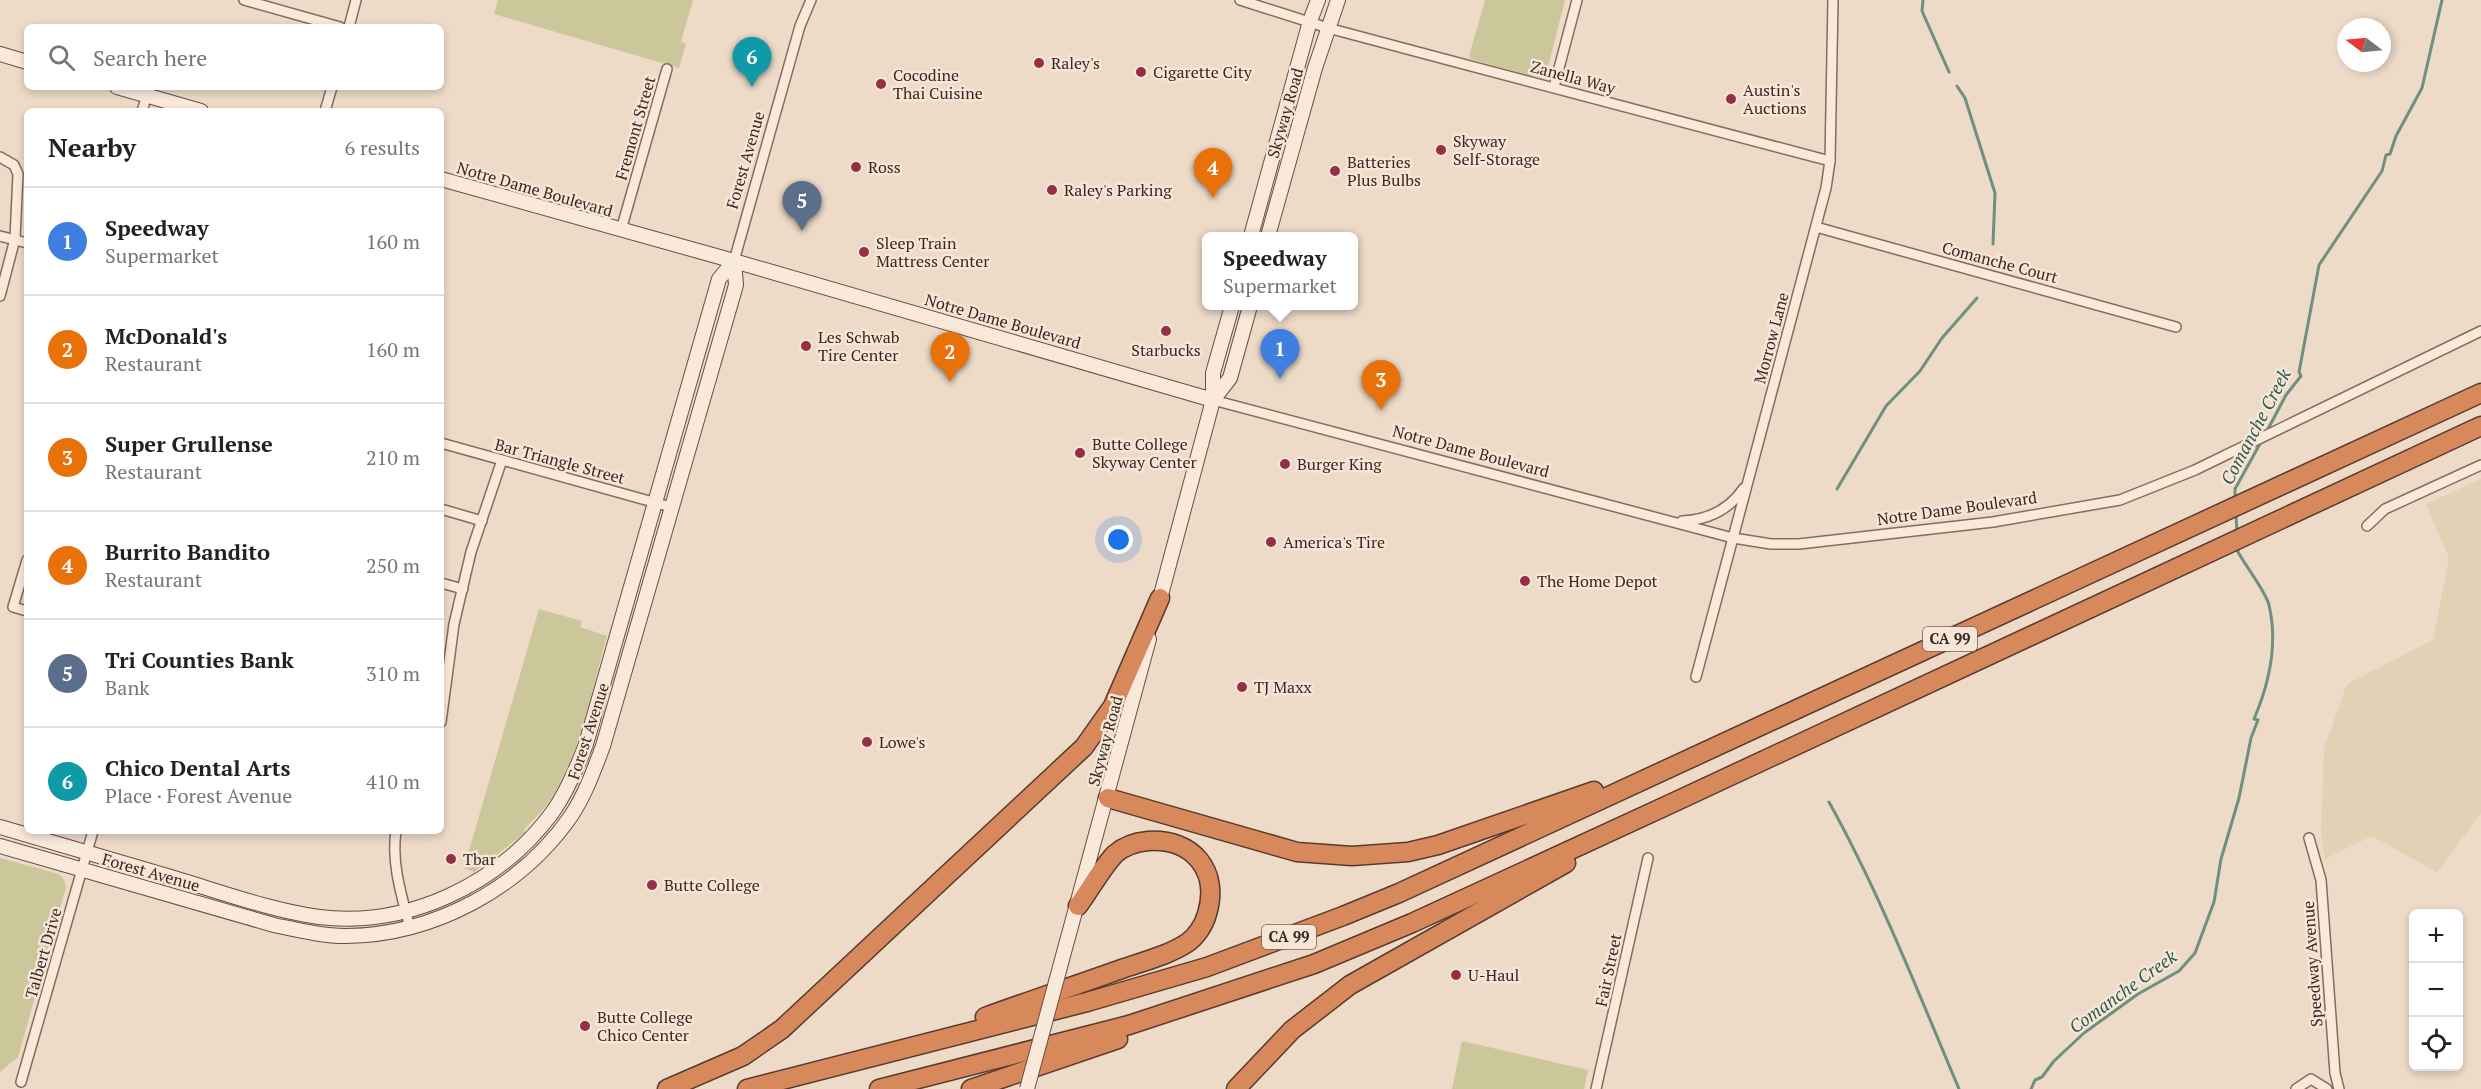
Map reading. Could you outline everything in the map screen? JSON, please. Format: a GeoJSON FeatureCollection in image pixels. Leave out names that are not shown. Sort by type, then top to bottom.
{"type":"FeatureCollection","features":[{"type":"Feature","properties":{"kind":"highway","name":"CA 99"},"geometry":{"type":"LineString","coordinates":[[747,1089],[1087,1002],[1238,956],[1399,893],[2481,393]]}},
{"type":"Feature","properties":{"kind":"highway","name":"CA 99"},"geometry":{"type":"LineString","coordinates":[[879,1089],[1129,1025],[1214,999],[1314,964],[1668,805],[2481,426]]}},
{"type":"Feature","properties":{"kind":"highway"},"geometry":{"type":"LineString","coordinates":[[667,1089],[743,1056],[782,1029],[1084,747],[1113,706],[1160,598]]}},
{"type":"Feature","properties":{"kind":"highway"},"geometry":{"type":"LineString","coordinates":[[1108,798],[1297,852],[1352,856],[1381,855],[1438,845],[1686,759]]}},
{"type":"Feature","properties":{"kind":"highway"},"geometry":{"type":"LineString","coordinates":[[1236,1089],[1292,1030],[1350,984],[1593,848],[1634,830],[1668,805]]}},
{"type":"Feature","properties":{"kind":"highway"},"geometry":{"type":"LineString","coordinates":[[870,1057],[1127,967],[1188,943],[1205,922],[1212,890],[1207,873],[1190,851],[1177,844],[1160,841],[1145,842],[1128,845],[1115,854],[1078,906]]}},
{"type":"Feature","properties":{"kind":"highway"},"geometry":{"type":"LineString","coordinates":[[971,1089],[1157,1026],[1214,999]]}},
{"type":"Feature","properties":{"kind":"street"},"geometry":{"type":"LineString","coordinates":[[244,0],[329,24]]}},
{"type":"Feature","properties":{"kind":"street"},"geometry":{"type":"LineString","coordinates":[[350,24],[356,0]]}},
{"type":"Feature","properties":{"kind":"street","name":"Forest Avenue"},"geometry":{"type":"LineString","coordinates":[[0,846],[274,925],[312,933],[345,936],[378,934],[410,928],[454,913],[521,872],[550,843],[572,815],[587,787],[603,746],[736,285],[734,261],[800,26],[811,0]]}},
{"type":"Feature","properties":{"kind":"street"},"geometry":{"type":"LineString","coordinates":[[1240,0],[1310,21]]}},
{"type":"Feature","properties":{"kind":"street","name":"Skyway Road"},"geometry":{"type":"LineString","coordinates":[[1252,232],[1310,21],[1318,0]]}},
{"type":"Feature","properties":{"kind":"street","name":"Skyway Road"},"geometry":{"type":"LineString","coordinates":[[1269,232],[1309,88],[1338,0]]}},
{"type":"Feature","properties":{"kind":"street"},"geometry":{"type":"LineString","coordinates":[[1554,87],[1577,0]]}},
{"type":"Feature","properties":{"kind":"street","name":"Morrow Lane"},"geometry":{"type":"LineString","coordinates":[[1696,677],[1826,188],[1830,161],[1833,0]]}},
{"type":"Feature","properties":{"kind":"street","name":"Zanella Way"},"geometry":{"type":"LineString","coordinates":[[1310,21],[1328,28],[1830,161]]}},
{"type":"Feature","properties":{"kind":"street"},"geometry":{"type":"LineString","coordinates":[[0,54],[24,61]]}},
{"type":"Feature","properties":{"kind":"street","name":"Fremont Street"},"geometry":{"type":"LineString","coordinates":[[621,230],[667,69]]}},
{"type":"Feature","properties":{"kind":"street"},"geometry":{"type":"LineString","coordinates":[[128,90],[191,108]]}},
{"type":"Feature","properties":{"kind":"street"},"geometry":{"type":"LineString","coordinates":[[326,108],[331,90]]}},
{"type":"Feature","properties":{"kind":"street"},"geometry":{"type":"LineString","coordinates":[[143,108],[147,95]]}},
{"type":"Feature","properties":{"kind":"street"},"geometry":{"type":"LineString","coordinates":[[0,158],[14,165],[18,174],[15,240],[0,296]]}},
{"type":"Feature","properties":{"kind":"street","name":"Notre Dame Boulevard"},"geometry":{"type":"LineString","coordinates":[[444,180],[1213,400],[1733,538],[1783,544],[1830,541],[1994,522],[2120,500],[2195,470],[2481,331]]}},
{"type":"Feature","properties":{"kind":"street","name":"Comanche Court"},"geometry":{"type":"LineString","coordinates":[[1816,227],[2176,327]]}},
{"type":"Feature","properties":{"kind":"street"},"geometry":{"type":"LineString","coordinates":[[0,236],[24,242]]}},
{"type":"Feature","properties":{"kind":"street","name":"Forest Avenue"},"geometry":{"type":"LineString","coordinates":[[24,834],[294,912],[351,918],[406,911],[456,893],[492,872],[527,843],[552,812],[573,778],[586,744],[719,279],[734,261]]}},
{"type":"Feature","properties":{"kind":"street","name":"Skyway Road"},"geometry":{"type":"LineString","coordinates":[[1027,1089],[1108,798],[1213,400],[1213,373],[1231,310]]}},
{"type":"Feature","properties":{"kind":"street","name":"Skyway Road"},"geometry":{"type":"LineString","coordinates":[[1213,400],[1230,378],[1249,310]]}},
{"type":"Feature","properties":{"kind":"street","name":"Bar Triangle Street"},"geometry":{"type":"LineString","coordinates":[[444,444],[671,507]]}},
{"type":"Feature","properties":{"kind":"street"},"geometry":{"type":"LineString","coordinates":[[444,699],[454,624],[482,521],[502,460]]}},
{"type":"Feature","properties":{"kind":"street"},"geometry":{"type":"LineString","coordinates":[[2367,526],[2385,509],[2481,465]]}},
{"type":"Feature","properties":{"kind":"street"},"geometry":{"type":"LineString","coordinates":[[1670,521],[1700,520],[1721,511],[1738,497],[1748,481]]}},
{"type":"Feature","properties":{"kind":"street"},"geometry":{"type":"LineString","coordinates":[[444,510],[482,521]]}},
{"type":"Feature","properties":{"kind":"street"},"geometry":{"type":"LineString","coordinates":[[24,570],[13,607],[24,610]]}},
{"type":"Feature","properties":{"kind":"street"},"geometry":{"type":"LineString","coordinates":[[444,584],[463,589]]}},
{"type":"Feature","properties":{"kind":"street","name":"Forest Avenue"},"geometry":{"type":"LineString","coordinates":[[0,827],[24,834]]}},
{"type":"Feature","properties":{"kind":"street","name":"Talbert Drive"},"geometry":{"type":"LineString","coordinates":[[21,1082],[92,834]]}},
{"type":"Feature","properties":{"kind":"street"},"geometry":{"type":"LineString","coordinates":[[395,834],[394,841],[398,878],[410,928]]}},
{"type":"Feature","properties":{"kind":"street","name":"Speedway Avenue"},"geometry":{"type":"LineString","coordinates":[[2308,838],[2321,880],[2335,1073],[2339,1089]]}},
{"type":"Feature","properties":{"kind":"street","name":"Fair Street"},"geometry":{"type":"LineString","coordinates":[[1596,1089],[1648,858]]}},
{"type":"Feature","properties":{"kind":"street"},"geometry":{"type":"LineString","coordinates":[[2296,1089],[2311,1079],[2327,1089]]}},
{"type":"Feature","properties":{"kind":"shaded area"},"geometry":{"type":"Polygon","coordinates":[[[498,0],[693,0],[681,41],[686,44],[679,68],[494,14],[498,0]]]}},
{"type":"Feature","properties":{"kind":"shaded area"},"geometry":{"type":"Polygon","coordinates":[[[1485,0],[1565,0],[1548,67],[1531,76],[1471,59],[1469,56],[1485,0]]]}},
{"type":"Feature","properties":{"kind":"shaded area"},"geometry":{"type":"Polygon","coordinates":[[[2481,479],[2481,813],[2437,872],[2372,836],[2325,859],[2321,833],[2324,749],[2347,684],[2433,640],[2449,558],[2426,504],[2481,479]]]}},
{"type":"Feature","properties":{"kind":"shaded area"},"geometry":{"type":"Polygon","coordinates":[[[539,609],[582,621],[580,627],[607,636],[584,722],[560,783],[546,806],[524,830],[525,833],[474,872],[464,868],[539,609]]]}},
{"type":"Feature","properties":{"kind":"shaded area"},"geometry":{"type":"Polygon","coordinates":[[[0,858],[59,874],[66,887],[18,1057],[0,1072],[0,858]]]}},
{"type":"Feature","properties":{"kind":"shaded area"},"geometry":{"type":"Polygon","coordinates":[[[1462,1041],[1588,1070],[1584,1089],[1452,1089],[1462,1041]]]}},
{"type":"Feature","properties":{"kind":"waterway"},"geometry":{"type":"LineString","coordinates":[[1923,0],[1922,11],[1949,72]]}},
{"type":"Feature","properties":{"kind":"waterway","name":"Comanche Creek"},"geometry":{"type":"LineString","coordinates":[[2267,431],[2286,395],[2301,376],[2299,372],[2319,265],[2382,171],[2386,155],[2390,154],[2396,136],[2422,88],[2442,0]]}},
{"type":"Feature","properties":{"kind":"waterway"},"geometry":{"type":"LineString","coordinates":[[1957,86],[1965,98],[1995,193],[1993,244]]}},
{"type":"Feature","properties":{"kind":"waterway"},"geometry":{"type":"LineString","coordinates":[[1837,489],[1886,406],[1920,371],[1942,338],[1977,298]]}},
{"type":"Feature","properties":{"kind":"waterway","name":"Comanche Creek"},"geometry":{"type":"LineString","coordinates":[[2235,501],[2235,489],[2261,442]]}},
{"type":"Feature","properties":{"kind":"waterway","name":"Comanche Creek"},"geometry":{"type":"LineString","coordinates":[[2236,513],[2237,534]]}},
{"type":"Feature","properties":{"kind":"waterway","name":"Comanche Creek"},"geometry":{"type":"LineString","coordinates":[[2031,1089],[2035,1080],[2042,1077],[2054,1061],[2084,1033],[2138,994],[2179,971],[2195,953],[2214,902],[2221,859],[2239,798],[2251,738],[2258,720],[2254,719],[2268,678],[2272,649],[2272,619],[2269,605],[2260,586],[2238,552],[2238,546]]}},
{"type":"Feature","properties":{"kind":"waterway"},"geometry":{"type":"LineString","coordinates":[[1829,802],[1882,908],[1959,1089]]}},
{"type":"Feature","properties":{"kind":"place","name":"Raley's"},"geometry":{"type":"Point","coordinates":[1039,63]}},
{"type":"Feature","properties":{"kind":"place","name":"Cigarette City"},"geometry":{"type":"Point","coordinates":[1141,72]}},
{"type":"Feature","properties":{"kind":"place","name":"Cocodine Thai Cuisine"},"geometry":{"type":"Point","coordinates":[881,84]}},
{"type":"Feature","properties":{"kind":"place","name":"Chico Dental Arts"},"geometry":{"type":"Point","coordinates":[752,87]}},
{"type":"Feature","properties":{"kind":"place","name":"Austin's Auctions"},"geometry":{"type":"Point","coordinates":[1731,99]}},
{"type":"Feature","properties":{"kind":"place","name":"Skyway Self-Storage"},"geometry":{"type":"Point","coordinates":[1441,150]}},
{"type":"Feature","properties":{"kind":"place","name":"Ross"},"geometry":{"type":"Point","coordinates":[856,167]}},
{"type":"Feature","properties":{"kind":"place","name":"Batteries Plus Bulbs"},"geometry":{"type":"Point","coordinates":[1335,171]}},
{"type":"Feature","properties":{"kind":"place","name":"Raley's Parking"},"geometry":{"type":"Point","coordinates":[1052,190]}},
{"type":"Feature","properties":{"kind":"place","name":"Burrito Bandito"},"geometry":{"type":"Point","coordinates":[1213,198]}},
{"type":"Feature","properties":{"kind":"place","name":"Tri Counties Bank"},"geometry":{"type":"Point","coordinates":[802,231]}},
{"type":"Feature","properties":{"kind":"place","name":"Sleep Train Mattress Center"},"geometry":{"type":"Point","coordinates":[864,252]}},
{"type":"Feature","properties":{"kind":"place","name":"Starbucks"},"geometry":{"type":"Point","coordinates":[1166,331]}},
{"type":"Feature","properties":{"kind":"place","name":"Les Schwab Tire Center"},"geometry":{"type":"Point","coordinates":[806,346]}},
{"type":"Feature","properties":{"kind":"place","name":"Speedway"},"geometry":{"type":"Point","coordinates":[1280,379]}},
{"type":"Feature","properties":{"kind":"place","name":"McDonald's"},"geometry":{"type":"Point","coordinates":[950,382]}},
{"type":"Feature","properties":{"kind":"place","name":"Super Grullense"},"geometry":{"type":"Point","coordinates":[1381,410]}},
{"type":"Feature","properties":{"kind":"place","name":"Butte College Skyway Center"},"geometry":{"type":"Point","coordinates":[1080,453]}},
{"type":"Feature","properties":{"kind":"place","name":"Burger King"},"geometry":{"type":"Point","coordinates":[1285,464]}},
{"type":"Feature","properties":{"kind":"place","name":"America's Tire"},"geometry":{"type":"Point","coordinates":[1271,542]}},
{"type":"Feature","properties":{"kind":"place","name":"The Home Depot"},"geometry":{"type":"Point","coordinates":[1525,581]}},
{"type":"Feature","properties":{"kind":"place","name":"TJ Maxx"},"geometry":{"type":"Point","coordinates":[1242,687]}},
{"type":"Feature","properties":{"kind":"place","name":"Lowe's"},"geometry":{"type":"Point","coordinates":[867,742]}},
{"type":"Feature","properties":{"kind":"place","name":"Tbar"},"geometry":{"type":"Point","coordinates":[451,859]}},
{"type":"Feature","properties":{"kind":"place","name":"Butte College"},"geometry":{"type":"Point","coordinates":[652,885]}},
{"type":"Feature","properties":{"kind":"place","name":"U-Haul"},"geometry":{"type":"Point","coordinates":[1456,975]}},
{"type":"Feature","properties":{"kind":"place","name":"Butte College Chico Center"},"geometry":{"type":"Point","coordinates":[585,1026]}}]}
